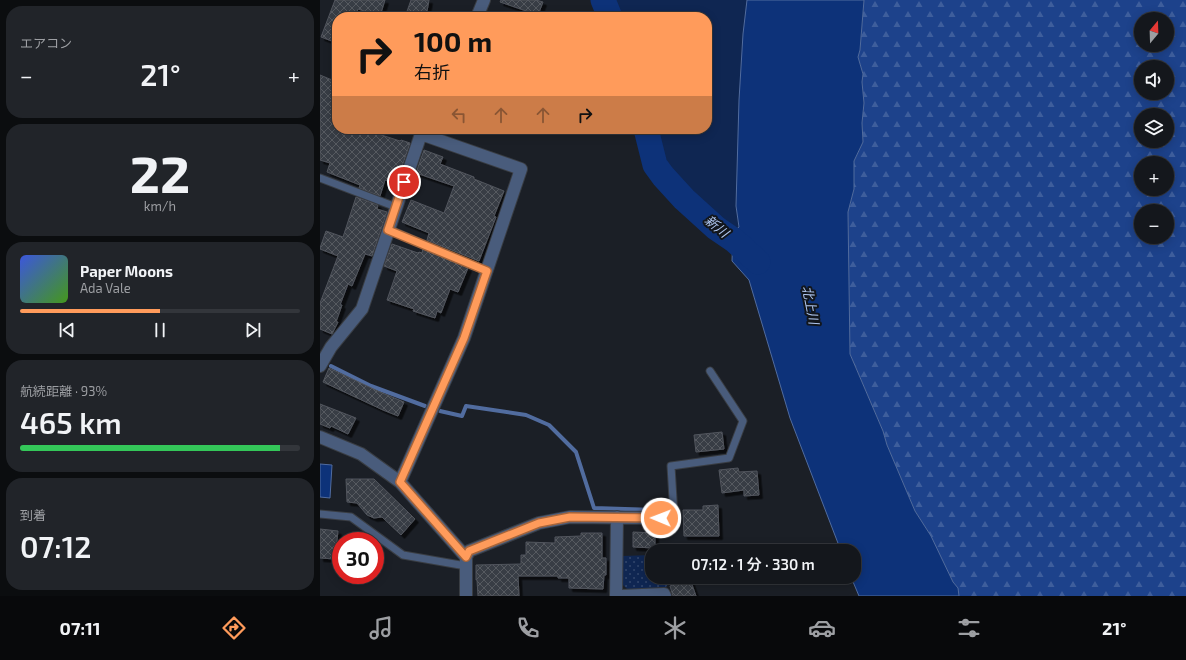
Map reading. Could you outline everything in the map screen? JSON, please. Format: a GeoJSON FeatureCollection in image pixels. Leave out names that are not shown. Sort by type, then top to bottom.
{"type":"FeatureCollection","features":[{"type":"Feature","properties":{"kind":"street"},"geometry":{"type":"LineString","coordinates":[[479,12],[484,0]]}},
{"type":"Feature","properties":{"kind":"street"},"geometry":{"type":"LineString","coordinates":[[320,366],[332,347],[362,309],[420,134]]}},
{"type":"Feature","properties":{"kind":"street"},"geometry":{"type":"LineString","coordinates":[[400,482],[464,338],[521,169],[429,134]]}},
{"type":"Feature","properties":{"kind":"street"},"geometry":{"type":"LineString","coordinates":[[320,437],[361,454],[400,482],[466,562]]}},
{"type":"Feature","properties":{"kind":"street"},"geometry":{"type":"LineString","coordinates":[[466,596],[466,562],[469,551],[539,523],[570,517],[661,518]]}},
{"type":"Feature","properties":{"kind":"street"},"geometry":{"type":"LineString","coordinates":[[616,596],[617,517]]}},
{"type":"Feature","properties":{"kind":"street"},"geometry":{"type":"LineString","coordinates":[[621,596],[664,594],[665,596]]}},
{"type":"Feature","properties":{"kind":"lane"},"geometry":{"type":"LineString","coordinates":[[320,178],[396,207]]}},
{"type":"Feature","properties":{"kind":"lane"},"geometry":{"type":"LineString","coordinates":[[388,230],[487,271]]}},
{"type":"Feature","properties":{"kind":"lane"},"geometry":{"type":"LineString","coordinates":[[674,516],[671,466],[729,458],[743,422],[710,371]]}},
{"type":"Feature","properties":{"kind":"lane"},"geometry":{"type":"LineString","coordinates":[[320,514],[351,517],[403,555],[466,562]]}},
{"type":"Feature","properties":{"kind":"shaded area"},"geometry":{"type":"Polygon","coordinates":[[[615,0],[747,0],[743,34],[739,100],[736,206],[739,228],[733,232],[676,174],[667,162],[658,134],[712,134],[712,12],[619,12],[615,0]]]}},
{"type":"Feature","properties":{"kind":"shaded area"},"geometry":{"type":"Polygon","coordinates":[[[645,555],[645,584],[668,584],[666,587],[628,590],[623,585],[622,556],[645,555]]]}},
{"type":"Feature","properties":{"kind":"green space"},"geometry":{"type":"Polygon","coordinates":[[[864,0],[1186,0],[1186,596],[959,596],[957,588],[930,535],[915,511],[850,354],[848,212],[854,189],[854,161],[863,142],[863,74],[858,57],[860,50],[864,0]]]}},
{"type":"Feature","properties":{"kind":"water","name":"北上川"},"geometry":{"type":"Polygon","coordinates":[[[747,0],[864,0],[860,50],[858,57],[863,74],[863,142],[854,161],[854,189],[848,212],[850,354],[915,511],[931,536],[953,582],[958,588],[959,596],[859,596],[854,584],[861,584],[861,544],[838,544],[790,418],[749,280],[732,261],[733,232],[739,227],[736,206],[739,100],[743,34],[747,0]]]}},
{"type":"Feature","properties":{"kind":"water"},"geometry":{"type":"Polygon","coordinates":[[[320,464],[332,465],[330,498],[320,497],[320,464]]]}},
{"type":"Feature","properties":{"kind":"building"},"geometry":{"type":"Polygon","coordinates":[[[335,0],[385,0],[381,12],[367,12],[358,9],[357,12],[332,12],[332,41],[321,37],[335,0]]]}},
{"type":"Feature","properties":{"kind":"building"},"geometry":{"type":"Polygon","coordinates":[[[411,0],[429,0],[427,12],[407,12],[411,0]]]}},
{"type":"Feature","properties":{"kind":"building"},"geometry":{"type":"Polygon","coordinates":[[[501,0],[536,0],[543,2],[539,12],[529,12],[500,2],[501,0]]]}},
{"type":"Feature","properties":{"kind":"building"},"geometry":{"type":"Polygon","coordinates":[[[320,75],[332,80],[332,134],[378,134],[410,143],[396,184],[385,180],[380,196],[359,188],[360,185],[327,172],[330,163],[320,160],[320,75]]]}},
{"type":"Feature","properties":{"kind":"building"},"geometry":{"type":"Polygon","coordinates":[[[424,150],[443,157],[440,164],[474,177],[474,179],[504,191],[494,216],[496,217],[479,261],[427,240],[429,233],[402,222],[411,200],[444,213],[454,186],[416,173],[424,150]]]}},
{"type":"Feature","properties":{"kind":"building"},"geometry":{"type":"Polygon","coordinates":[[[356,197],[378,205],[377,209],[387,212],[372,256],[365,254],[352,286],[348,284],[340,305],[342,305],[336,322],[338,322],[332,334],[320,329],[320,303],[338,256],[320,248],[326,231],[343,237],[356,197]]]}},
{"type":"Feature","properties":{"kind":"building"},"geometry":{"type":"Polygon","coordinates":[[[392,244],[418,253],[422,253],[423,249],[468,268],[458,292],[450,289],[441,313],[437,311],[435,318],[387,300],[397,271],[384,266],[392,244]]]}},
{"type":"Feature","properties":{"kind":"building"},"geometry":{"type":"Polygon","coordinates":[[[329,368],[404,402],[398,416],[323,382],[329,368]]]}},
{"type":"Feature","properties":{"kind":"building"},"geometry":{"type":"Polygon","coordinates":[[[320,404],[356,418],[348,434],[331,426],[330,428],[320,424],[320,404]]]}},
{"type":"Feature","properties":{"kind":"building"},"geometry":{"type":"Polygon","coordinates":[[[722,432],[724,449],[696,452],[694,435],[722,432]]]}},
{"type":"Feature","properties":{"kind":"building"},"geometry":{"type":"Polygon","coordinates":[[[738,468],[739,472],[757,471],[759,495],[744,496],[744,490],[722,493],[719,470],[738,468]]]}},
{"type":"Feature","properties":{"kind":"building"},"geometry":{"type":"Polygon","coordinates":[[[346,479],[374,479],[415,519],[401,535],[382,517],[374,518],[367,515],[357,503],[347,502],[346,479]]]}},
{"type":"Feature","properties":{"kind":"building"},"geometry":{"type":"Polygon","coordinates":[[[718,505],[719,536],[684,536],[683,510],[703,510],[703,506],[718,505]]]}},
{"type":"Feature","properties":{"kind":"building"},"geometry":{"type":"Polygon","coordinates":[[[320,529],[338,531],[332,532],[332,559],[320,558],[320,529]]]}},
{"type":"Feature","properties":{"kind":"building"},"geometry":{"type":"Polygon","coordinates":[[[633,532],[655,533],[655,544],[645,544],[645,548],[633,547],[633,532]]]}},
{"type":"Feature","properties":{"kind":"building"},"geometry":{"type":"Polygon","coordinates":[[[581,533],[602,533],[602,558],[606,558],[606,575],[604,575],[603,589],[569,588],[569,578],[558,578],[558,576],[518,576],[519,596],[478,596],[476,565],[521,564],[521,555],[526,555],[526,542],[555,543],[555,537],[581,536],[581,533]]]}},
{"type":"Feature","properties":{"kind":"building"},"geometry":{"type":"Polygon","coordinates":[[[676,584],[692,584],[696,596],[673,596],[670,586],[676,584]]]}},
{"type":"Feature","properties":{"kind":"waterway","name":"新川"},"geometry":{"type":"LineString","coordinates":[[603,0],[608,12]]}},
{"type":"Feature","properties":{"kind":"waterway","name":"新川"},"geometry":{"type":"LineString","coordinates":[[647,134],[655,165],[663,176],[684,199],[716,228],[735,241],[758,262]]}},
{"type":"Feature","properties":{"kind":"waterway"},"geometry":{"type":"LineString","coordinates":[[331,366],[371,386],[425,406]]}},
{"type":"Feature","properties":{"kind":"waterway"},"geometry":{"type":"LineString","coordinates":[[440,411],[462,416],[466,406],[526,415],[549,425],[576,452],[594,508],[656,510]]}},
{"type":"Feature","properties":{"kind":"route"},"geometry":{"type":"LineString","coordinates":[[404,182],[388,230],[487,271],[464,338],[400,482],[466,557],[469,551],[539,523],[570,517],[661,518]]}}]}
